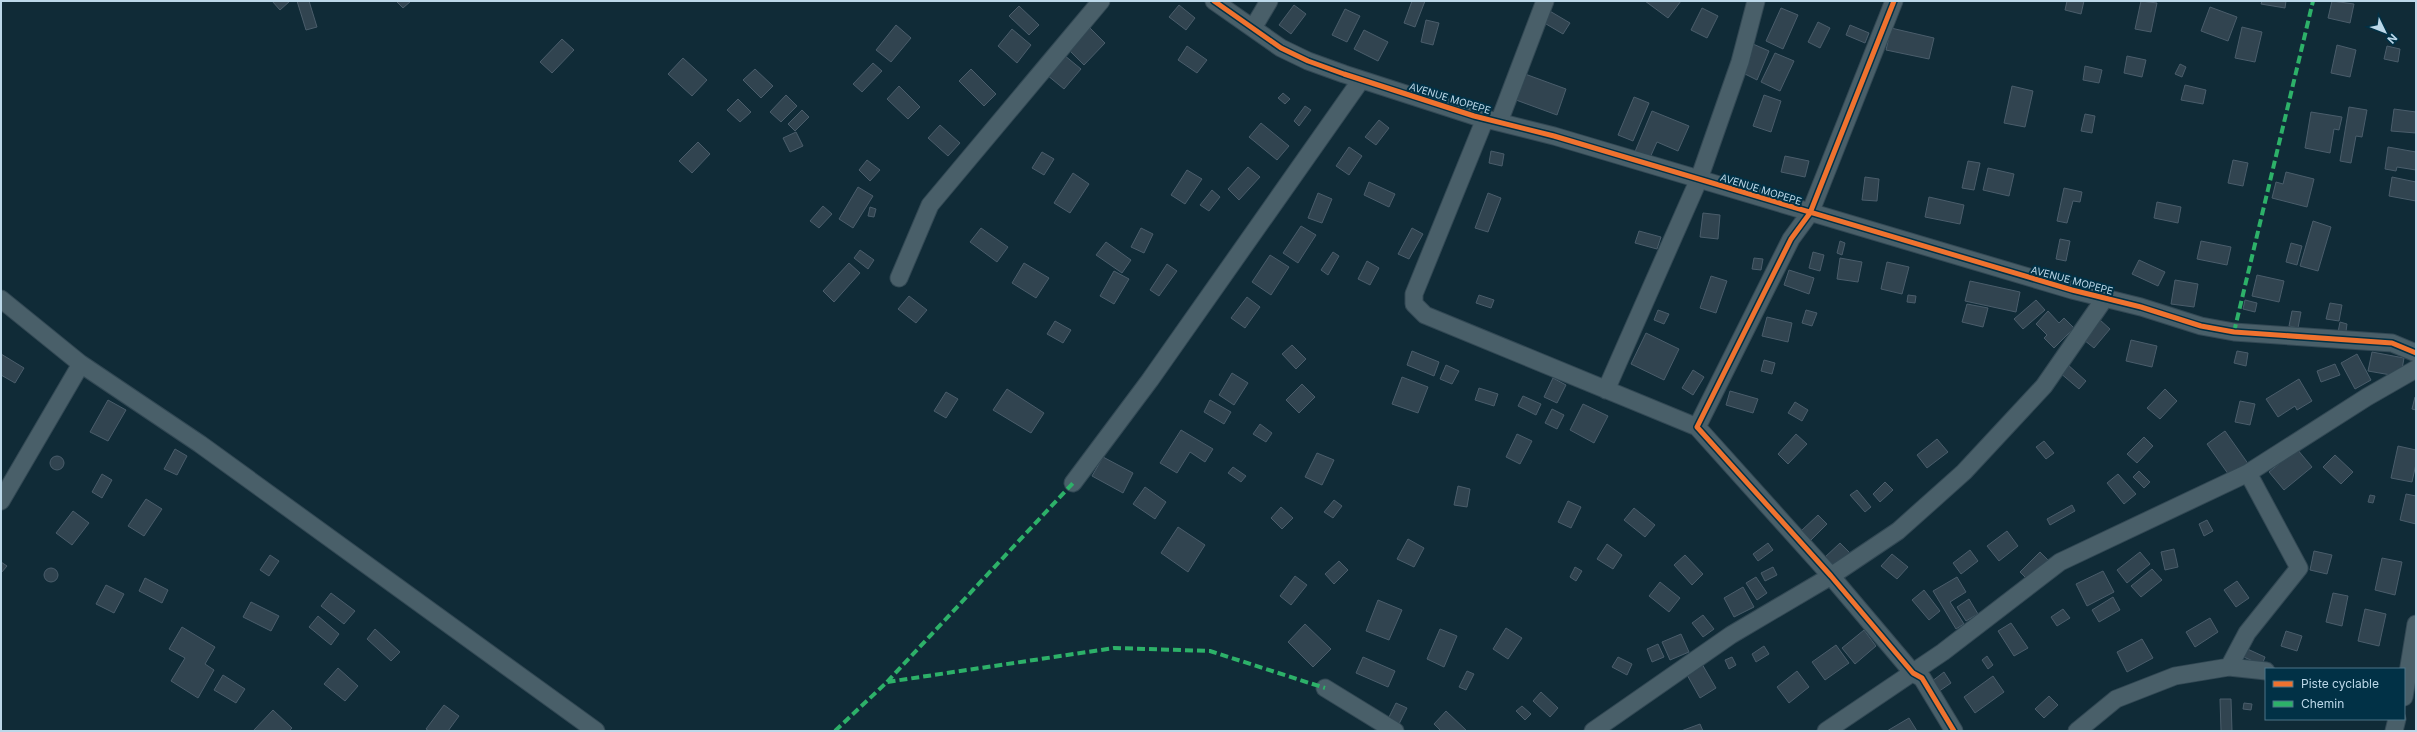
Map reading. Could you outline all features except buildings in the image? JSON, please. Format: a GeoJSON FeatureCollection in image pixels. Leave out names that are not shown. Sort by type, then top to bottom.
{"type":"FeatureCollection","features":[{"type":"Feature","properties":{"kind":"street"},"geometry":{"type":"LineString","coordinates":[[899,278],[930,205],[1101,1]]}},
{"type":"Feature","properties":{"kind":"street","name":"AVENUE MOPEPE"},"geometry":{"type":"LineString","coordinates":[[1214,1],[1282,48],[1308,62],[1492,121],[1554,136],[1810,213],[2140,307],[2201,326],[2234,332],[2392,343],[2416,353]]}},
{"type":"Feature","properties":{"kind":"street"},"geometry":{"type":"LineString","coordinates":[[1253,28],[1269,1]]}},
{"type":"Feature","properties":{"kind":"street"},"geometry":{"type":"LineString","coordinates":[[1545,1],[1414,294],[1414,304],[1425,315],[1696,427],[1831,576],[1913,673],[1922,678],[1954,731]]}},
{"type":"Feature","properties":{"kind":"street"},"geometry":{"type":"LineString","coordinates":[[1606,390],[1699,179],[1740,62],[1756,1]]}},
{"type":"Feature","properties":{"kind":"street"},"geometry":{"type":"LineString","coordinates":[[1696,427],[1791,239],[1810,213],[1894,1]]}},
{"type":"Feature","properties":{"kind":"street"},"geometry":{"type":"LineString","coordinates":[[1073,483],[1150,380],[1361,80]]}},
{"type":"Feature","properties":{"kind":"street"},"geometry":{"type":"LineString","coordinates":[[1600,728],[1731,635],[1831,576],[1898,531],[1964,472],[2044,386],[2105,298]]}},
{"type":"Feature","properties":{"kind":"street"},"geometry":{"type":"LineString","coordinates":[[1,299],[81,364],[206,448],[596,731]]}},
{"type":"Feature","properties":{"kind":"street"},"geometry":{"type":"LineString","coordinates":[[1,501],[81,364]]}},
{"type":"Feature","properties":{"kind":"street"},"geometry":{"type":"LineString","coordinates":[[1826,731],[1913,673],[2060,562],[2248,473],[2367,397],[2416,369]]}},
{"type":"Feature","properties":{"kind":"street"},"geometry":{"type":"LineString","coordinates":[[2229,667],[2247,633],[2299,568],[2248,473]]}},
{"type":"Feature","properties":{"kind":"street"},"geometry":{"type":"LineString","coordinates":[[2405,688],[2416,624]]}},
{"type":"Feature","properties":{"kind":"street"},"geometry":{"type":"LineString","coordinates":[[2077,731],[2116,699],[2142,687],[2175,676],[2229,667],[2265,671]]}},
{"type":"Feature","properties":{"kind":"street"},"geometry":{"type":"LineString","coordinates":[[1325,688],[1395,731]]}},
{"type":"Feature","properties":{"kind":"street"},"geometry":{"type":"LineString","coordinates":[[2394,731],[2398,720]]}},
{"type":"Feature","properties":{"kind":"marked path"},"geometry":{"type":"LineString","coordinates":[[2234,332],[2313,1]]}},
{"type":"Feature","properties":{"kind":"marked path"},"geometry":{"type":"LineString","coordinates":[[887,682],[1073,483]]}},
{"type":"Feature","properties":{"kind":"marked path"},"geometry":{"type":"LineString","coordinates":[[835,731],[887,682],[1114,648],[1210,651],[1325,688]]}},
{"type":"Feature","properties":{"kind":"cycle path"},"geometry":{"type":"LineString","coordinates":[[1214,1],[1281,48],[1308,61],[1474,116],[1554,136],[2072,290],[2141,307],[2201,326],[2234,332],[2392,343],[2416,353]]}},
{"type":"Feature","properties":{"kind":"cycle path"},"geometry":{"type":"LineString","coordinates":[[1894,1],[1810,213],[1791,239],[1697,427],[1831,576],[1913,673],[1922,678],[1954,731]]}}]}
